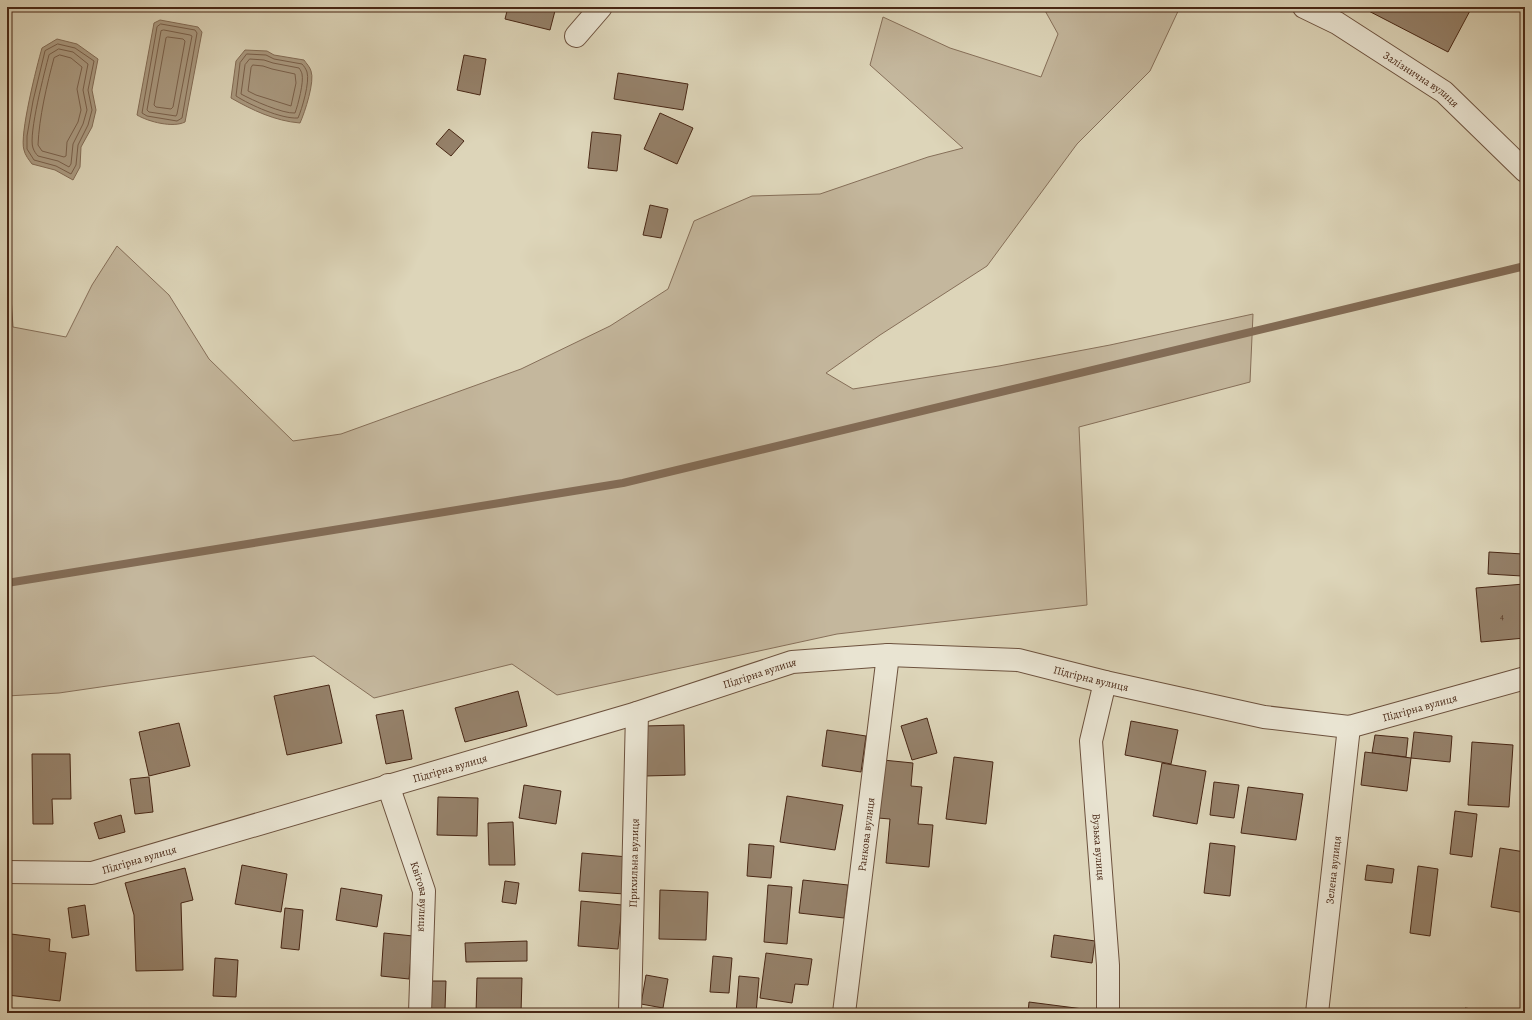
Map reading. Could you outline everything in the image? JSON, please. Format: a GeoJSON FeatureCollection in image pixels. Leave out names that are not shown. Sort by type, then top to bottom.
{"type":"FeatureCollection","features":[{"type":"Feature","properties":{"kind":"street"},"geometry":{"type":"LineString","coordinates":[[576,36],[601,7]]}},
{"type":"Feature","properties":{"kind":"street","name":"Залізнична вулиця"},"geometry":{"type":"LineString","coordinates":[[1304,7],[1337,23],[1444,92],[1525,171]]}},
{"type":"Feature","properties":{"kind":"street","name":"Підгірна вулиця"},"geometry":{"type":"LineString","coordinates":[[7,872],[92,873],[637,713],[792,662],[888,655],[1018,660],[1105,682],[1264,717],[1348,727],[1525,678]]}},
{"type":"Feature","properties":{"kind":"street","name":"Ранкова вулиця"},"geometry":{"type":"LineString","coordinates":[[844,1013],[888,655]]}},
{"type":"Feature","properties":{"kind":"street","name":"Вузька вулиця"},"geometry":{"type":"LineString","coordinates":[[1105,682],[1091,741],[1108,965],[1108,1013]]}},
{"type":"Feature","properties":{"kind":"street","name":"Прихильна вулиця"},"geometry":{"type":"LineString","coordinates":[[630,1013],[637,713]]}},
{"type":"Feature","properties":{"kind":"street","name":"Зелена вулиця"},"geometry":{"type":"LineString","coordinates":[[1317,1013],[1348,727]]}},
{"type":"Feature","properties":{"kind":"street","name":"Квітова вулиця"},"geometry":{"type":"LineString","coordinates":[[388,785],[424,891],[420,1013]]}},
{"type":"Feature","properties":{"kind":"shaded area"},"geometry":{"type":"Polygon","coordinates":[[[1043,7],[1180,7],[1150,71],[1077,144],[987,266],[880,335],[826,373],[853,389],[999,366],[1110,345],[1253,314],[1250,382],[1079,427],[1087,605],[837,634],[557,695],[512,664],[374,698],[314,656],[59,693],[7,696],[7,234],[13,327],[66,337],[92,285],[117,246],[169,295],[209,359],[293,441],[341,434],[521,369],[610,326],[668,289],[694,221],[752,196],[820,194],[928,157],[963,148],[870,65],[883,17],[950,48],[1041,77],[1058,34],[1043,7]]]}},
{"type":"Feature","properties":{"kind":"water"},"geometry":{"type":"Polygon","coordinates":[[[160,20],[198,27],[202,32],[185,122],[180,124],[161,123],[148,120],[137,115],[154,23],[160,20]]]}},
{"type":"Feature","properties":{"kind":"water"},"geometry":{"type":"Polygon","coordinates":[[[57,39],[77,44],[98,59],[92,90],[96,110],[92,127],[81,147],[80,167],[73,180],[55,170],[32,164],[26,156],[23,142],[26,116],[42,48],[57,39]]]}},
{"type":"Feature","properties":{"kind":"water"},"geometry":{"type":"Polygon","coordinates":[[[245,50],[267,51],[274,55],[304,60],[308,65],[311,71],[312,82],[307,104],[300,123],[282,120],[264,114],[231,98],[236,61],[245,50]]]}},
{"type":"Feature","properties":{"kind":"building"},"geometry":{"type":"Polygon","coordinates":[[[508,7],[556,7],[550,30],[505,19],[508,7]]]}},
{"type":"Feature","properties":{"kind":"building"},"geometry":{"type":"Polygon","coordinates":[[[1361,7],[1472,7],[1448,52],[1361,7]]]}},
{"type":"Feature","properties":{"kind":"building"},"geometry":{"type":"Polygon","coordinates":[[[464,55],[486,59],[480,95],[457,90],[464,55]]]}},
{"type":"Feature","properties":{"kind":"building"},"geometry":{"type":"Polygon","coordinates":[[[618,73],[688,84],[683,110],[614,99],[618,73]]]}},
{"type":"Feature","properties":{"kind":"building"},"geometry":{"type":"Polygon","coordinates":[[[660,113],[693,128],[677,164],[644,149],[660,113]]]}},
{"type":"Feature","properties":{"kind":"building"},"geometry":{"type":"Polygon","coordinates":[[[449,129],[464,141],[451,156],[436,144],[449,129]]]}},
{"type":"Feature","properties":{"kind":"building"},"geometry":{"type":"Polygon","coordinates":[[[592,132],[621,135],[617,171],[588,168],[592,132]]]}},
{"type":"Feature","properties":{"kind":"building"},"geometry":{"type":"Polygon","coordinates":[[[650,205],[668,209],[661,238],[643,235],[650,205]]]}},
{"type":"Feature","properties":{"kind":"building"},"geometry":{"type":"Polygon","coordinates":[[[1489,552],[1523,554],[1522,576],[1488,574],[1489,552]]]}},
{"type":"Feature","properties":{"kind":"building"},"geometry":{"type":"Polygon","coordinates":[[[1524,584],[1525,638],[1481,642],[1476,588],[1524,584]]]}},
{"type":"Feature","properties":{"kind":"building"},"geometry":{"type":"Polygon","coordinates":[[[329,685],[342,743],[287,755],[274,696],[329,685]]]}},
{"type":"Feature","properties":{"kind":"building"},"geometry":{"type":"Polygon","coordinates":[[[518,691],[527,726],[465,742],[455,708],[518,691]]]}},
{"type":"Feature","properties":{"kind":"building"},"geometry":{"type":"Polygon","coordinates":[[[403,710],[412,759],[386,764],[376,715],[403,710]]]}},
{"type":"Feature","properties":{"kind":"building"},"geometry":{"type":"Polygon","coordinates":[[[927,718],[937,753],[912,760],[901,726],[927,718]]]}},
{"type":"Feature","properties":{"kind":"building"},"geometry":{"type":"Polygon","coordinates":[[[1131,721],[1178,730],[1171,764],[1125,755],[1131,721]]]}},
{"type":"Feature","properties":{"kind":"building"},"geometry":{"type":"Polygon","coordinates":[[[179,723],[190,766],[149,776],[139,732],[179,723]]]}},
{"type":"Feature","properties":{"kind":"building"},"geometry":{"type":"Polygon","coordinates":[[[684,725],[685,775],[645,776],[644,726],[684,725]]]}},
{"type":"Feature","properties":{"kind":"building"},"geometry":{"type":"Polygon","coordinates":[[[827,730],[866,736],[861,772],[822,766],[827,730]]]}},
{"type":"Feature","properties":{"kind":"building"},"geometry":{"type":"Polygon","coordinates":[[[1414,732],[1452,736],[1450,762],[1411,758],[1414,732]]]}},
{"type":"Feature","properties":{"kind":"building"},"geometry":{"type":"Polygon","coordinates":[[[1375,735],[1408,738],[1406,757],[1372,753],[1375,735]]]}},
{"type":"Feature","properties":{"kind":"building"},"geometry":{"type":"Polygon","coordinates":[[[1472,742],[1513,745],[1509,807],[1468,805],[1472,742]]]}},
{"type":"Feature","properties":{"kind":"building"},"geometry":{"type":"Polygon","coordinates":[[[1365,752],[1411,758],[1407,791],[1361,785],[1365,752]]]}},
{"type":"Feature","properties":{"kind":"building"},"geometry":{"type":"Polygon","coordinates":[[[32,754],[70,754],[71,799],[52,799],[53,824],[33,824],[32,754]]]}},
{"type":"Feature","properties":{"kind":"building"},"geometry":{"type":"Polygon","coordinates":[[[954,757],[993,762],[986,824],[946,819],[954,757]]]}},
{"type":"Feature","properties":{"kind":"building"},"geometry":{"type":"Polygon","coordinates":[[[883,760],[913,763],[911,786],[922,787],[918,824],[933,825],[929,867],[886,863],[890,819],[878,818],[883,760]]]}},
{"type":"Feature","properties":{"kind":"building"},"geometry":{"type":"Polygon","coordinates":[[[1162,763],[1206,771],[1197,824],[1153,816],[1162,763]]]}},
{"type":"Feature","properties":{"kind":"building"},"geometry":{"type":"Polygon","coordinates":[[[149,777],[153,812],[135,814],[130,779],[149,777]]]}},
{"type":"Feature","properties":{"kind":"building"},"geometry":{"type":"Polygon","coordinates":[[[1214,782],[1239,785],[1234,818],[1210,815],[1214,782]]]}},
{"type":"Feature","properties":{"kind":"building"},"geometry":{"type":"Polygon","coordinates":[[[524,785],[561,791],[556,824],[519,818],[524,785]]]}},
{"type":"Feature","properties":{"kind":"building"},"geometry":{"type":"Polygon","coordinates":[[[1248,787],[1303,794],[1296,840],[1241,833],[1248,787]]]}},
{"type":"Feature","properties":{"kind":"building"},"geometry":{"type":"Polygon","coordinates":[[[787,796],[843,805],[835,850],[780,842],[787,796]]]}},
{"type":"Feature","properties":{"kind":"building"},"geometry":{"type":"Polygon","coordinates":[[[438,797],[478,798],[477,836],[437,835],[438,797]]]}},
{"type":"Feature","properties":{"kind":"building"},"geometry":{"type":"Polygon","coordinates":[[[1455,811],[1477,814],[1472,857],[1450,854],[1455,811]]]}},
{"type":"Feature","properties":{"kind":"building"},"geometry":{"type":"Polygon","coordinates":[[[121,815],[125,832],[99,839],[94,823],[121,815]]]}},
{"type":"Feature","properties":{"kind":"building"},"geometry":{"type":"Polygon","coordinates":[[[513,822],[515,865],[489,865],[488,823],[513,822]]]}},
{"type":"Feature","properties":{"kind":"building"},"geometry":{"type":"Polygon","coordinates":[[[1210,843],[1235,846],[1230,896],[1204,893],[1210,843]]]}},
{"type":"Feature","properties":{"kind":"building"},"geometry":{"type":"Polygon","coordinates":[[[749,844],[774,846],[771,878],[747,876],[749,844]]]}},
{"type":"Feature","properties":{"kind":"building"},"geometry":{"type":"Polygon","coordinates":[[[1500,848],[1525,852],[1525,913],[1491,907],[1500,848]]]}},
{"type":"Feature","properties":{"kind":"building"},"geometry":{"type":"Polygon","coordinates":[[[582,853],[628,857],[625,894],[579,891],[582,853]]]}},
{"type":"Feature","properties":{"kind":"building"},"geometry":{"type":"Polygon","coordinates":[[[242,865],[287,874],[281,912],[235,904],[242,865]]]}},
{"type":"Feature","properties":{"kind":"building"},"geometry":{"type":"Polygon","coordinates":[[[1367,865],[1394,869],[1392,883],[1365,880],[1367,865]]]}},
{"type":"Feature","properties":{"kind":"building"},"geometry":{"type":"Polygon","coordinates":[[[1418,866],[1438,869],[1430,936],[1410,933],[1418,866]]]}},
{"type":"Feature","properties":{"kind":"building"},"geometry":{"type":"Polygon","coordinates":[[[185,868],[193,900],[181,903],[183,970],[136,971],[134,915],[125,883],[185,868]]]}},
{"type":"Feature","properties":{"kind":"building"},"geometry":{"type":"Polygon","coordinates":[[[803,880],[848,885],[844,918],[799,913],[803,880]]]}},
{"type":"Feature","properties":{"kind":"building"},"geometry":{"type":"Polygon","coordinates":[[[505,881],[519,883],[516,904],[502,902],[505,881]]]}},
{"type":"Feature","properties":{"kind":"building"},"geometry":{"type":"Polygon","coordinates":[[[768,885],[792,887],[787,944],[764,942],[768,885]]]}},
{"type":"Feature","properties":{"kind":"building"},"geometry":{"type":"Polygon","coordinates":[[[341,888],[382,895],[377,927],[336,920],[341,888]]]}},
{"type":"Feature","properties":{"kind":"building"},"geometry":{"type":"Polygon","coordinates":[[[660,890],[708,892],[706,940],[659,939],[660,890]]]}},
{"type":"Feature","properties":{"kind":"building"},"geometry":{"type":"Polygon","coordinates":[[[581,901],[622,905],[618,949],[578,946],[581,901]]]}},
{"type":"Feature","properties":{"kind":"building"},"geometry":{"type":"Polygon","coordinates":[[[85,905],[89,935],[72,938],[68,908],[85,905]]]}},
{"type":"Feature","properties":{"kind":"building"},"geometry":{"type":"Polygon","coordinates":[[[285,908],[303,910],[299,950],[281,948],[285,908]]]}},
{"type":"Feature","properties":{"kind":"building"},"geometry":{"type":"Polygon","coordinates":[[[384,933],[413,936],[409,979],[381,976],[384,933]]]}},
{"type":"Feature","properties":{"kind":"building"},"geometry":{"type":"Polygon","coordinates":[[[11,934],[50,939],[49,951],[66,953],[60,1001],[7,995],[7,971],[11,934]]]}},
{"type":"Feature","properties":{"kind":"building"},"geometry":{"type":"Polygon","coordinates":[[[1054,935],[1095,941],[1092,963],[1051,957],[1054,935]]]}},
{"type":"Feature","properties":{"kind":"building"},"geometry":{"type":"Polygon","coordinates":[[[527,941],[527,961],[466,962],[465,943],[527,941]]]}},
{"type":"Feature","properties":{"kind":"building"},"geometry":{"type":"Polygon","coordinates":[[[766,953],[812,959],[808,985],[795,984],[792,1003],[760,998],[766,953]]]}},
{"type":"Feature","properties":{"kind":"building"},"geometry":{"type":"Polygon","coordinates":[[[713,956],[732,958],[729,993],[710,992],[713,956]]]}},
{"type":"Feature","properties":{"kind":"building"},"geometry":{"type":"Polygon","coordinates":[[[215,958],[238,960],[236,997],[213,996],[215,958]]]}},
{"type":"Feature","properties":{"kind":"building"},"geometry":{"type":"Polygon","coordinates":[[[646,975],[668,979],[663,1008],[641,1004],[646,975]]]}},
{"type":"Feature","properties":{"kind":"building"},"geometry":{"type":"Polygon","coordinates":[[[739,976],[759,978],[756,1013],[736,1013],[739,976]]]}},
{"type":"Feature","properties":{"kind":"building"},"geometry":{"type":"Polygon","coordinates":[[[477,978],[522,978],[521,1013],[476,1013],[477,978]]]}},
{"type":"Feature","properties":{"kind":"building"},"geometry":{"type":"Polygon","coordinates":[[[429,981],[446,981],[445,1009],[429,1009],[429,981]]]}},
{"type":"Feature","properties":{"kind":"building"},"geometry":{"type":"Polygon","coordinates":[[[1029,1002],[1091,1010],[1090,1013],[1028,1013],[1029,1002]]]}},
{"type":"Feature","properties":{"kind":"building"},"geometry":{"type":"Polygon","coordinates":[[[1465,1008],[1493,1012],[1493,1013],[1464,1013],[1465,1008]]]}},
{"type":"Feature","properties":{"kind":"waterway"},"geometry":{"type":"LineString","coordinates":[[7,583],[623,483],[1525,266]]}}]}
